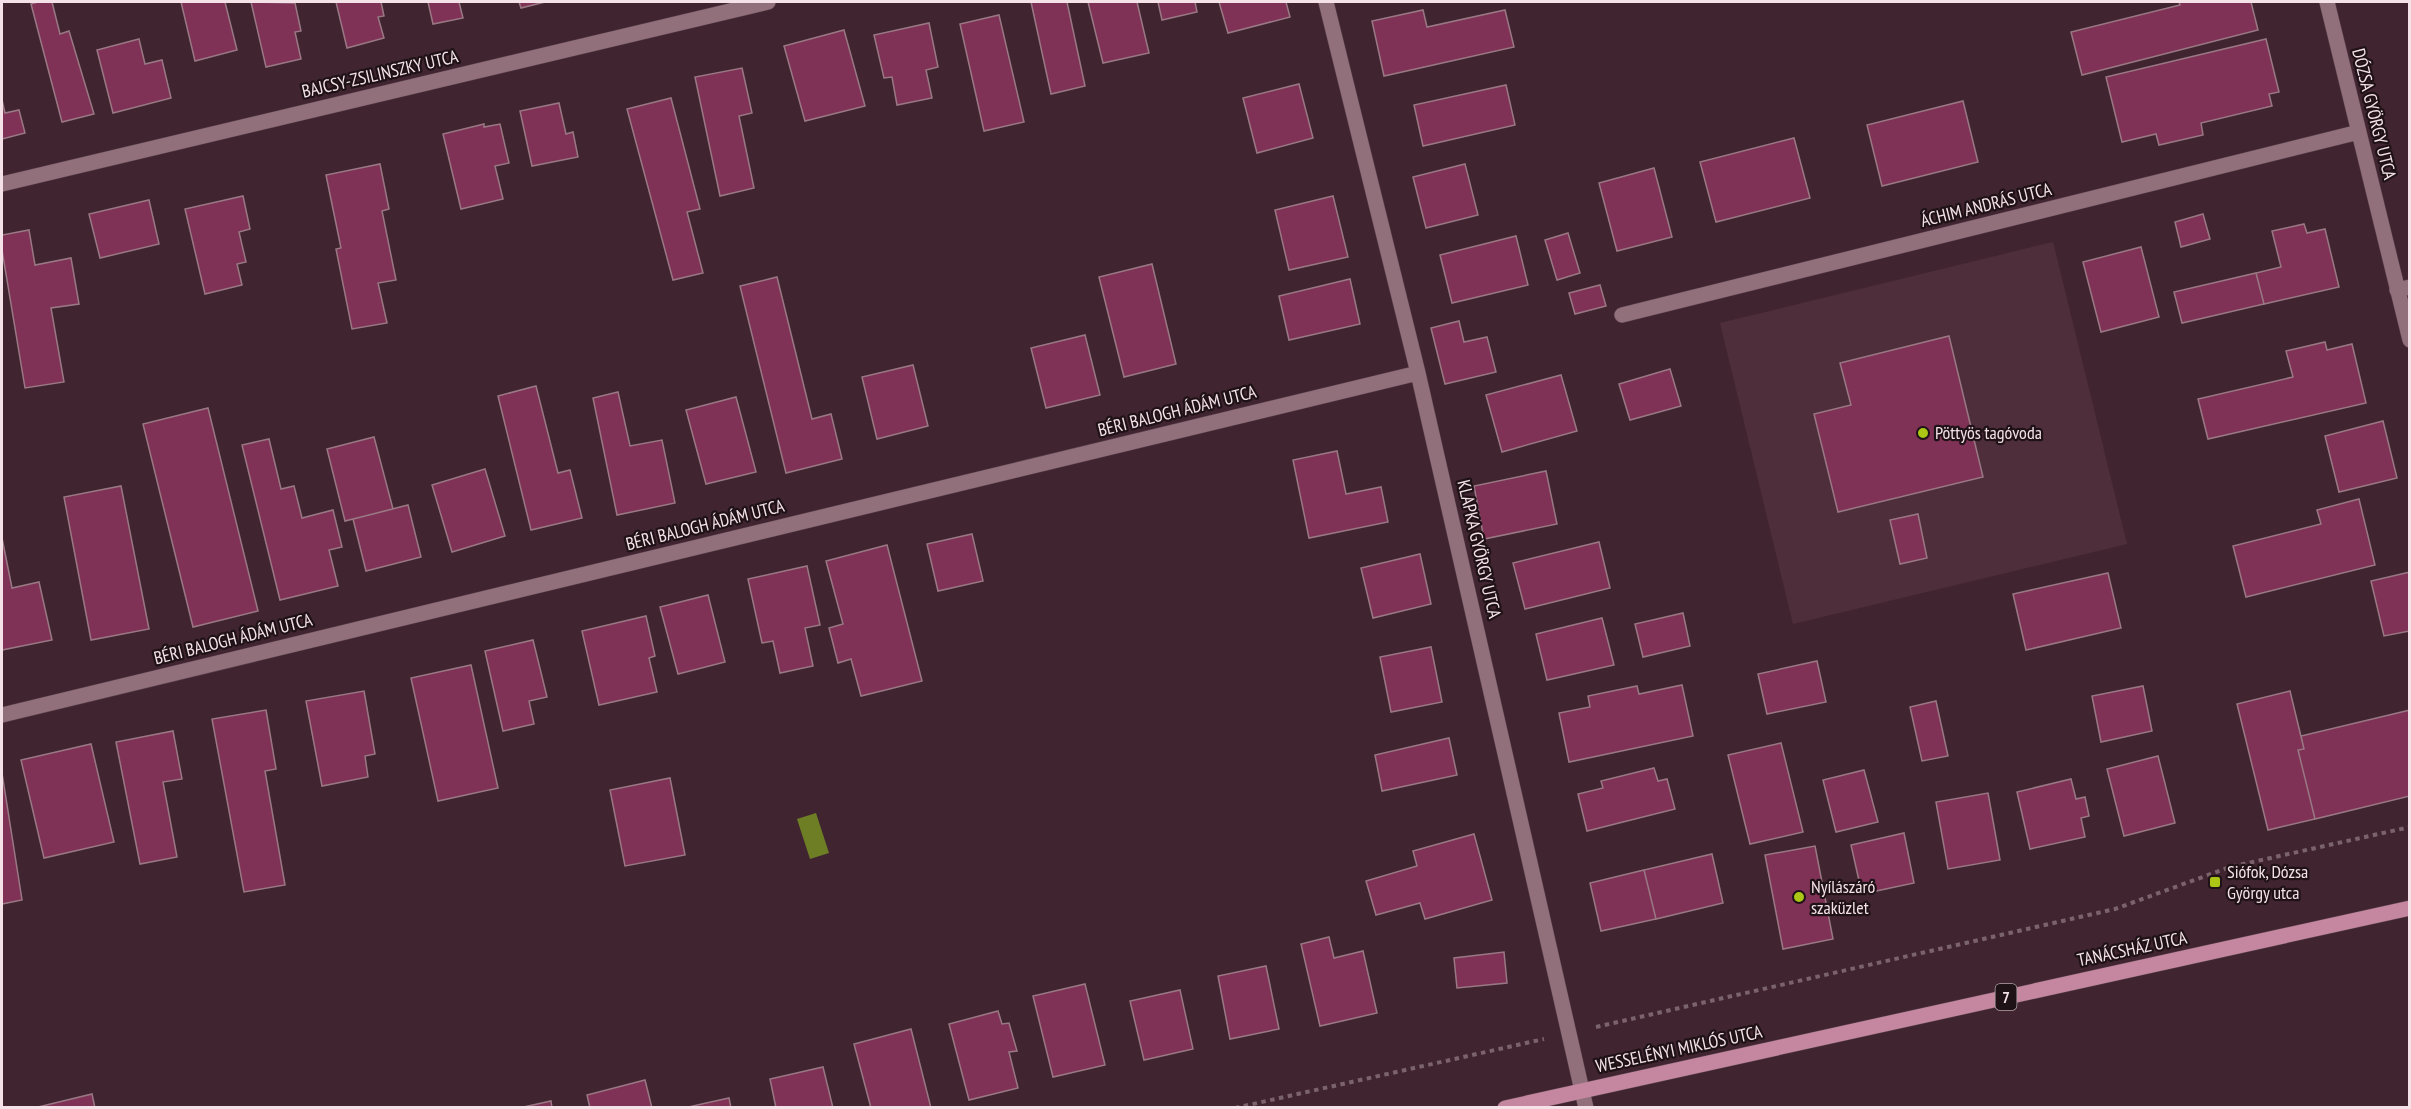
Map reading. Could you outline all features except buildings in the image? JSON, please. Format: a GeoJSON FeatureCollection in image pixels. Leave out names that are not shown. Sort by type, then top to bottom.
{"type":"FeatureCollection","features":[{"type":"Feature","properties":{"kind":"main road","name":"TANÁCSHÁZ UTCA"},"geometry":{"type":"LineString","coordinates":[[1862,1029],[2409,908]]}},
{"type":"Feature","properties":{"kind":"main road","name":"WESSELÉNYI MIKLÓS UTCA"},"geometry":{"type":"LineString","coordinates":[[1505,1107],[1862,1029]]}},
{"type":"Feature","properties":{"kind":"street","name":"BAJCSY-ZSILINSZKY UTCA"},"geometry":{"type":"LineString","coordinates":[[2,184],[768,2]]}},
{"type":"Feature","properties":{"kind":"street","name":"KLAPKA GYÖRGY UTCA"},"geometry":{"type":"LineString","coordinates":[[1326,2],[1418,373],[1586,1107]]}},
{"type":"Feature","properties":{"kind":"street","name":"DÓZSA GYÖRGY UTCA"},"geometry":{"type":"LineString","coordinates":[[2327,2],[2359,132],[2403,288],[2409,340]]}},
{"type":"Feature","properties":{"kind":"street","name":"ÁCHIM ANDRÁS UTCA"},"geometry":{"type":"LineString","coordinates":[[1622,315],[2359,132]]}},
{"type":"Feature","properties":{"kind":"street","name":"BÉRI BALOGH ÁDÁM UTCA"},"geometry":{"type":"LineString","coordinates":[[2,715],[1418,373]]}},
{"type":"Feature","properties":{"kind":"path"},"geometry":{"type":"LineString","coordinates":[[1235,1107],[2115,909],[2230,867],[2409,827]]}},
{"type":"Feature","properties":{"kind":"shaded area","name":"Pöttyös tagóvoda"},"geometry":{"type":"Polygon","coordinates":[[[2053,242],[2127,544],[1793,624],[1720,323],[2053,242]]]}},
{"type":"Feature","properties":{"kind":"shaded area"},"geometry":{"type":"Polygon","coordinates":[[[816,813],[829,853],[810,859],[797,819],[816,813]]]}},
{"type":"Feature","properties":{"kind":"place","name":"Pöttyös tagóvoda"},"geometry":{"type":"Point","coordinates":[1923,433]}},
{"type":"Feature","properties":{"kind":"place","name":"Siófok, Dózsa György utca"},"geometry":{"type":"Point","coordinates":[2215,882]}},
{"type":"Feature","properties":{"kind":"place","name":"Nyílászáró szaküzlet"},"geometry":{"type":"Point","coordinates":[1799,897]}}]}
